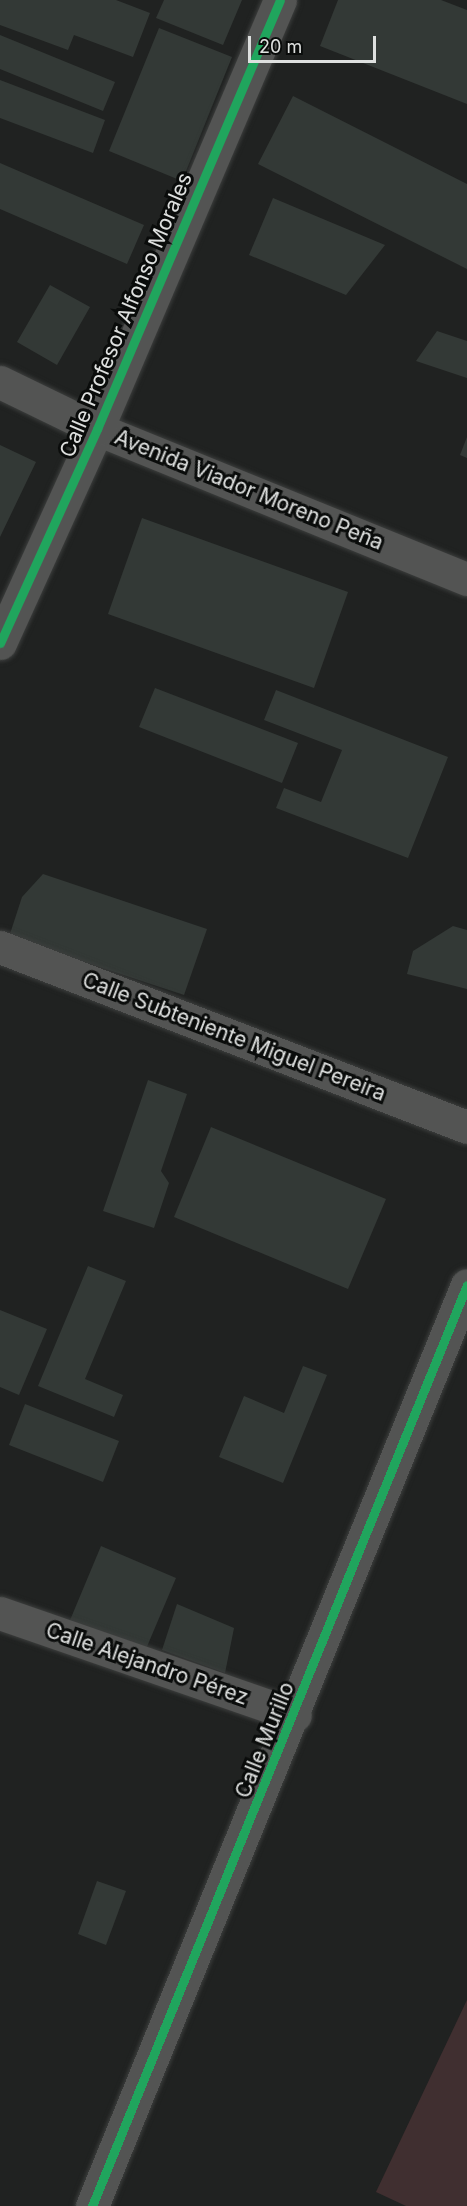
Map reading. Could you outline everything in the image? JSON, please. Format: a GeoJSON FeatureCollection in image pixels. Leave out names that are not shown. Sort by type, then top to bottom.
{"type":"FeatureCollection","features":[{"type":"Feature","properties":{"kind":"street","name":"Calle Profesor Alfonso Morales"},"geometry":{"type":"LineString","coordinates":[[0,642],[97,429],[280,0]]}},
{"type":"Feature","properties":{"kind":"street","name":"Avenida Viador Moreno Peña"},"geometry":{"type":"LineString","coordinates":[[0,382],[97,429],[467,579]]}},
{"type":"Feature","properties":{"kind":"street","name":"Calle Subteniente Miguel Pereira"},"geometry":{"type":"LineString","coordinates":[[0,947],[467,1126]]}},
{"type":"Feature","properties":{"kind":"street","name":"Calle Murillo"},"geometry":{"type":"LineString","coordinates":[[92,2206],[295,1715],[467,1285]]}},
{"type":"Feature","properties":{"kind":"street","name":"Calle Alejandro Pérez"},"geometry":{"type":"LineString","coordinates":[[0,1613],[295,1715]]}},
{"type":"Feature","properties":{"kind":"shaded area"},"geometry":{"type":"Polygon","coordinates":[[[467,2000],[467,2206],[406,2206],[376,2192],[467,2000]]]}},
{"type":"Feature","properties":{"kind":"building"},"geometry":{"type":"Polygon","coordinates":[[[0,0],[116,0],[150,13],[133,57],[74,35],[68,50],[0,25],[0,0]]]}},
{"type":"Feature","properties":{"kind":"building"},"geometry":{"type":"Polygon","coordinates":[[[164,0],[242,0],[223,45],[156,18],[164,0]]]}},
{"type":"Feature","properties":{"kind":"building"},"geometry":{"type":"Polygon","coordinates":[[[338,0],[441,0],[467,10],[467,104],[320,46],[338,0]]]}},
{"type":"Feature","properties":{"kind":"building"},"geometry":{"type":"Polygon","coordinates":[[[159,28],[232,57],[182,181],[109,151],[159,28]]]}},
{"type":"Feature","properties":{"kind":"building"},"geometry":{"type":"Polygon","coordinates":[[[0,35],[115,82],[103,111],[0,69],[0,35]]]}},
{"type":"Feature","properties":{"kind":"building"},"geometry":{"type":"Polygon","coordinates":[[[0,80],[105,120],[93,153],[0,118],[0,80]]]}},
{"type":"Feature","properties":{"kind":"building"},"geometry":{"type":"Polygon","coordinates":[[[293,96],[467,184],[467,269],[258,164],[293,96]]]}},
{"type":"Feature","properties":{"kind":"building"},"geometry":{"type":"Polygon","coordinates":[[[0,163],[144,225],[127,264],[0,209],[0,163]]]}},
{"type":"Feature","properties":{"kind":"building"},"geometry":{"type":"Polygon","coordinates":[[[273,198],[385,245],[346,295],[249,255],[273,198]]]}},
{"type":"Feature","properties":{"kind":"building"},"geometry":{"type":"Polygon","coordinates":[[[50,285],[90,307],[57,365],[17,342],[50,285]]]}},
{"type":"Feature","properties":{"kind":"building"},"geometry":{"type":"Polygon","coordinates":[[[437,331],[467,341],[467,378],[416,361],[437,331]]]}},
{"type":"Feature","properties":{"kind":"building"},"geometry":{"type":"Polygon","coordinates":[[[467,437],[467,458],[460,455],[467,437]]]}},
{"type":"Feature","properties":{"kind":"building"},"geometry":{"type":"Polygon","coordinates":[[[0,445],[36,462],[0,537],[0,445]]]}},
{"type":"Feature","properties":{"kind":"building"},"geometry":{"type":"Polygon","coordinates":[[[142,518],[348,592],[314,688],[108,614],[142,518]]]}},
{"type":"Feature","properties":{"kind":"building"},"geometry":{"type":"Polygon","coordinates":[[[155,688],[298,743],[282,783],[139,727],[155,688]]]}},
{"type":"Feature","properties":{"kind":"building"},"geometry":{"type":"Polygon","coordinates":[[[276,690],[448,757],[408,858],[276,808],[284,788],[321,802],[342,750],[264,720],[276,690]]]}},
{"type":"Feature","properties":{"kind":"building"},"geometry":{"type":"Polygon","coordinates":[[[43,874],[207,929],[184,995],[9,937],[22,897],[43,874]]]}},
{"type":"Feature","properties":{"kind":"building"},"geometry":{"type":"Polygon","coordinates":[[[453,926],[467,930],[467,989],[407,974],[413,951],[453,926]]]}},
{"type":"Feature","properties":{"kind":"building"},"geometry":{"type":"Polygon","coordinates":[[[148,1080],[187,1094],[161,1171],[169,1183],[154,1228],[103,1211],[148,1080]]]}},
{"type":"Feature","properties":{"kind":"building"},"geometry":{"type":"Polygon","coordinates":[[[211,1127],[386,1199],[348,1289],[174,1217],[211,1127]]]}},
{"type":"Feature","properties":{"kind":"building"},"geometry":{"type":"Polygon","coordinates":[[[88,1266],[126,1281],[85,1379],[123,1395],[114,1417],[38,1386],[88,1266]]]}},
{"type":"Feature","properties":{"kind":"building"},"geometry":{"type":"Polygon","coordinates":[[[0,1310],[47,1329],[19,1395],[0,1387],[0,1310]]]}},
{"type":"Feature","properties":{"kind":"building"},"geometry":{"type":"Polygon","coordinates":[[[303,1366],[327,1375],[283,1483],[219,1457],[244,1396],[284,1413],[303,1366]]]}},
{"type":"Feature","properties":{"kind":"building"},"geometry":{"type":"Polygon","coordinates":[[[25,1404],[119,1441],[103,1482],[9,1445],[25,1404]]]}},
{"type":"Feature","properties":{"kind":"building"},"geometry":{"type":"Polygon","coordinates":[[[101,1546],[176,1578],[143,1656],[68,1625],[101,1546]]]}},
{"type":"Feature","properties":{"kind":"building"},"geometry":{"type":"Polygon","coordinates":[[[177,1604],[234,1628],[225,1673],[162,1650],[177,1604]]]}},
{"type":"Feature","properties":{"kind":"building"},"geometry":{"type":"Polygon","coordinates":[[[97,1881],[126,1891],[106,1945],[78,1934],[97,1881]]]}},
{"type":"Feature","properties":{"kind":"cycle path"},"geometry":{"type":"LineString","coordinates":[[0,643],[97,429],[280,0]]}},
{"type":"Feature","properties":{"kind":"cycle path"},"geometry":{"type":"LineString","coordinates":[[92,2206],[467,1285]]}}]}
